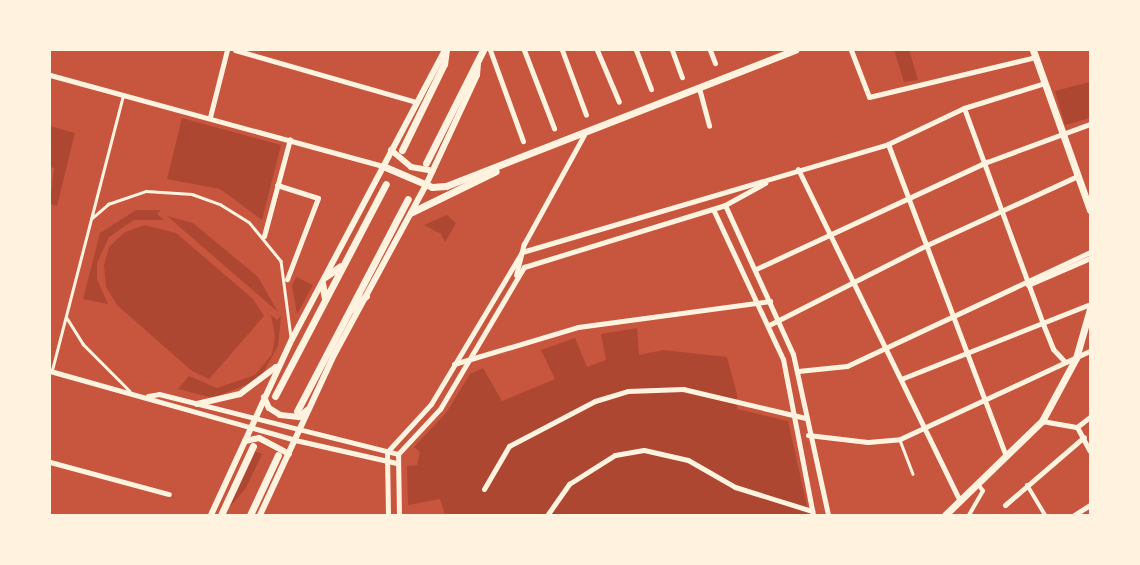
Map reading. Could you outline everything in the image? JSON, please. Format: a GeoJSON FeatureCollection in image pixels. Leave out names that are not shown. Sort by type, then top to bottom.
{"type":"FeatureCollection","features":[{"type":"Feature","properties":{"kind":"main road"},"geometry":{"type":"LineString","coordinates":[[402,150],[444,64],[445,50]]}},
{"type":"Feature","properties":{"kind":"main road"},"geometry":{"type":"LineString","coordinates":[[426,163],[483,50]]}},
{"type":"Feature","properties":{"kind":"main road"},"geometry":{"type":"LineString","coordinates":[[383,166],[426,185],[440,187],[502,167],[795,50]]}},
{"type":"Feature","properties":{"kind":"main road"},"geometry":{"type":"LineString","coordinates":[[1034,54],[1090,210]]}},
{"type":"Feature","properties":{"kind":"main road"},"geometry":{"type":"LineString","coordinates":[[412,212],[502,167]]}},
{"type":"Feature","properties":{"kind":"main road"},"geometry":{"type":"LineString","coordinates":[[275,396],[386,184]]}},
{"type":"Feature","properties":{"kind":"main road"},"geometry":{"type":"LineString","coordinates":[[297,411],[408,199]]}},
{"type":"Feature","properties":{"kind":"main road"},"geometry":{"type":"LineString","coordinates":[[325,298],[323,280],[342,266]]}},
{"type":"Feature","properties":{"kind":"main road"},"geometry":{"type":"LineString","coordinates":[[348,312],[366,295],[368,273]]}},
{"type":"Feature","properties":{"kind":"main road"},"geometry":{"type":"LineString","coordinates":[[945,515],[1042,421],[1076,358],[1090,309]]}},
{"type":"Feature","properties":{"kind":"main road"},"geometry":{"type":"LineString","coordinates":[[221,515],[253,446]]}},
{"type":"Feature","properties":{"kind":"main road"},"geometry":{"type":"LineString","coordinates":[[250,515],[278,455]]}},
{"type":"Feature","properties":{"kind":"street"},"geometry":{"type":"LineString","coordinates":[[210,117],[227,50]]}},
{"type":"Feature","properties":{"kind":"street"},"geometry":{"type":"LineString","coordinates":[[235,50],[416,102]]}},
{"type":"Feature","properties":{"kind":"street"},"geometry":{"type":"LineString","coordinates":[[211,515],[279,364],[445,50]]}},
{"type":"Feature","properties":{"kind":"street"},"geometry":{"type":"LineString","coordinates":[[490,50],[523,141]]}},
{"type":"Feature","properties":{"kind":"street"},"geometry":{"type":"LineString","coordinates":[[524,50],[554,128]]}},
{"type":"Feature","properties":{"kind":"street"},"geometry":{"type":"LineString","coordinates":[[563,50],[586,115]]}},
{"type":"Feature","properties":{"kind":"street"},"geometry":{"type":"LineString","coordinates":[[598,50],[619,102]]}},
{"type":"Feature","properties":{"kind":"street"},"geometry":{"type":"LineString","coordinates":[[636,50],[651,89]]}},
{"type":"Feature","properties":{"kind":"street"},"geometry":{"type":"LineString","coordinates":[[672,50],[682,77]]}},
{"type":"Feature","properties":{"kind":"street"},"geometry":{"type":"LineString","coordinates":[[710,50],[715,63]]}},
{"type":"Feature","properties":{"kind":"street"},"geometry":{"type":"LineString","coordinates":[[851,50],[869,97],[1034,54]]}},
{"type":"Feature","properties":{"kind":"street"},"geometry":{"type":"LineString","coordinates":[[260,515],[308,409],[366,295],[433,171],[477,75],[478,63]]}},
{"type":"Feature","properties":{"kind":"street"},"geometry":{"type":"LineString","coordinates":[[50,75],[210,117],[383,166]]}},
{"type":"Feature","properties":{"kind":"street"},"geometry":{"type":"LineString","coordinates":[[522,252],[700,199],[768,181],[798,169],[888,144],[964,108],[1045,83]]}},
{"type":"Feature","properties":{"kind":"street"},"geometry":{"type":"LineString","coordinates":[[699,88],[709,126]]}},
{"type":"Feature","properties":{"kind":"street"},"geometry":{"type":"LineString","coordinates":[[964,108],[986,162],[1042,324],[1053,350],[1065,362]]}},
{"type":"Feature","properties":{"kind":"street"},"geometry":{"type":"LineString","coordinates":[[756,269],[986,162],[1062,131],[1090,124]]}},
{"type":"Feature","properties":{"kind":"street"},"geometry":{"type":"LineString","coordinates":[[388,515],[387,452],[431,404],[522,252],[584,134]]}},
{"type":"Feature","properties":{"kind":"street"},"geometry":{"type":"LineString","coordinates":[[264,236],[290,139]]}},
{"type":"Feature","properties":{"kind":"street"},"geometry":{"type":"LineString","coordinates":[[888,144],[928,245],[953,318],[1006,456]]}},
{"type":"Feature","properties":{"kind":"street"},"geometry":{"type":"LineString","coordinates":[[391,150],[411,167],[433,171]]}},
{"type":"Feature","properties":{"kind":"street"},"geometry":{"type":"LineString","coordinates":[[798,169],[829,234],[855,282],[960,501]]}},
{"type":"Feature","properties":{"kind":"street"},"geometry":{"type":"LineString","coordinates":[[769,326],[928,245],[1078,176]]}},
{"type":"Feature","properties":{"kind":"street"},"geometry":{"type":"LineString","coordinates":[[398,515],[396,463],[398,454],[436,415],[524,267],[725,205],[768,181]]}},
{"type":"Feature","properties":{"kind":"street"},"geometry":{"type":"LineString","coordinates":[[278,186],[318,198],[287,279]]}},
{"type":"Feature","properties":{"kind":"street"},"geometry":{"type":"LineString","coordinates":[[725,205],[780,320],[798,371],[808,435],[828,515]]}},
{"type":"Feature","properties":{"kind":"street"},"geometry":{"type":"LineString","coordinates":[[548,514],[569,484],[615,455],[644,450],[688,460],[735,487],[812,513],[786,370],[769,326],[713,209]]}},
{"type":"Feature","properties":{"kind":"street"},"geometry":{"type":"LineString","coordinates":[[514,281],[522,252]]}},
{"type":"Feature","properties":{"kind":"street"},"geometry":{"type":"LineString","coordinates":[[798,371],[846,366],[953,318],[1020,285],[1027,279],[1090,252]]}},
{"type":"Feature","properties":{"kind":"street"},"geometry":{"type":"LineString","coordinates":[[1020,285],[1029,285],[1090,258]]}},
{"type":"Feature","properties":{"kind":"street"},"geometry":{"type":"LineString","coordinates":[[454,364],[578,327],[758,304],[770,300]]}},
{"type":"Feature","properties":{"kind":"street"},"geometry":{"type":"LineString","coordinates":[[901,379],[1090,304]]}},
{"type":"Feature","properties":{"kind":"street"},"geometry":{"type":"LineString","coordinates":[[808,435],[868,442],[900,439],[1090,351]]}},
{"type":"Feature","properties":{"kind":"street"},"geometry":{"type":"LineString","coordinates":[[197,404],[240,394],[279,364]]}},
{"type":"Feature","properties":{"kind":"street"},"geometry":{"type":"LineString","coordinates":[[51,371],[130,391],[295,440],[396,463]]}},
{"type":"Feature","properties":{"kind":"street"},"geometry":{"type":"LineString","coordinates":[[484,489],[503,452],[513,443],[595,401],[628,391],[683,389],[806,418]]}},
{"type":"Feature","properties":{"kind":"street"},"geometry":{"type":"LineString","coordinates":[[147,396],[197,404],[398,454]]}},
{"type":"Feature","properties":{"kind":"street"},"geometry":{"type":"LineString","coordinates":[[264,396],[269,408],[280,415],[299,417],[308,409]]}},
{"type":"Feature","properties":{"kind":"street"},"geometry":{"type":"LineString","coordinates":[[1042,421],[1078,427],[1090,417]]}},
{"type":"Feature","properties":{"kind":"street"},"geometry":{"type":"LineString","coordinates":[[1078,427],[1090,451]]}},
{"type":"Feature","properties":{"kind":"street"},"geometry":{"type":"LineString","coordinates":[[1005,505],[1084,437]]}},
{"type":"Feature","properties":{"kind":"street"},"geometry":{"type":"LineString","coordinates":[[245,441],[260,438],[289,454]]}},
{"type":"Feature","properties":{"kind":"street"},"geometry":{"type":"LineString","coordinates":[[50,462],[169,494]]}},
{"type":"Feature","properties":{"kind":"street"},"geometry":{"type":"LineString","coordinates":[[970,515],[983,491],[978,484]]}},
{"type":"Feature","properties":{"kind":"street"},"geometry":{"type":"LineString","coordinates":[[1027,485],[1045,515]]}},
{"type":"Feature","properties":{"kind":"street"},"geometry":{"type":"LineString","coordinates":[[1074,515],[1090,506]]}},
{"type":"Feature","properties":{"kind":"lane"},"geometry":{"type":"LineString","coordinates":[[51,371],[67,318],[123,94]]}},
{"type":"Feature","properties":{"kind":"lane"},"geometry":{"type":"LineString","coordinates":[[91,219],[129,194],[165,189],[220,204],[264,236],[281,261],[287,279],[292,339]]}},
{"type":"Feature","properties":{"kind":"lane"},"geometry":{"type":"LineString","coordinates":[[67,318],[83,344],[130,391]]}},
{"type":"Feature","properties":{"kind":"lane"},"geometry":{"type":"LineString","coordinates":[[900,439],[913,474]]}},
{"type":"Feature","properties":{"kind":"shaded area"},"geometry":{"type":"Polygon","coordinates":[[[894,50],[909,50],[918,80],[904,82],[894,50]]]}},
{"type":"Feature","properties":{"kind":"shaded area"},"geometry":{"type":"Polygon","coordinates":[[[1090,82],[1090,118],[1065,125],[1055,91],[1090,82]]]}},
{"type":"Feature","properties":{"kind":"shaded area"},"geometry":{"type":"Polygon","coordinates":[[[182,118],[281,145],[262,220],[220,189],[167,179],[182,118]]]}},
{"type":"Feature","properties":{"kind":"shaded area"},"geometry":{"type":"Polygon","coordinates":[[[50,126],[75,133],[57,206],[50,204],[54,168],[50,167],[50,126]]]}},
{"type":"Feature","properties":{"kind":"shaded area"},"geometry":{"type":"Polygon","coordinates":[[[136,210],[161,210],[157,214],[164,220],[134,220],[109,237],[97,263],[97,279],[108,304],[83,299],[100,233],[136,210]]]}},
{"type":"Feature","properties":{"kind":"shaded area"},"geometry":{"type":"Polygon","coordinates":[[[447,215],[456,223],[445,242],[441,234],[424,225],[447,215]]]}},
{"type":"Feature","properties":{"kind":"shaded area"},"geometry":{"type":"Polygon","coordinates":[[[167,216],[193,223],[258,277],[278,312],[167,216]]]}},
{"type":"Feature","properties":{"kind":"shaded area"},"geometry":{"type":"Polygon","coordinates":[[[145,225],[176,233],[253,299],[264,316],[209,379],[192,371],[117,305],[106,287],[104,265],[109,247],[125,232],[145,225]]]}},
{"type":"Feature","properties":{"kind":"shaded area"},"geometry":{"type":"Polygon","coordinates":[[[296,277],[313,285],[297,314],[292,286],[296,277]]]}},
{"type":"Feature","properties":{"kind":"shaded area"},"geometry":{"type":"Polygon","coordinates":[[[271,315],[277,320],[281,316],[278,346],[263,373],[253,382],[213,398],[178,389],[189,376],[217,388],[255,375],[272,354],[275,336],[271,315]]]}},
{"type":"Feature","properties":{"kind":"shaded area"},"geometry":{"type":"Polygon","coordinates":[[[637,328],[639,355],[663,350],[727,357],[737,394],[737,409],[788,421],[809,515],[445,515],[440,499],[408,505],[407,466],[417,465],[420,452],[414,447],[446,413],[470,374],[483,368],[502,401],[555,379],[541,350],[575,338],[587,367],[606,360],[601,334],[637,328]]]}},
{"type":"Feature","properties":{"kind":"shaded area"},"geometry":{"type":"Polygon","coordinates":[[[254,451],[262,454],[246,488],[229,508],[254,451]]]}}]}
